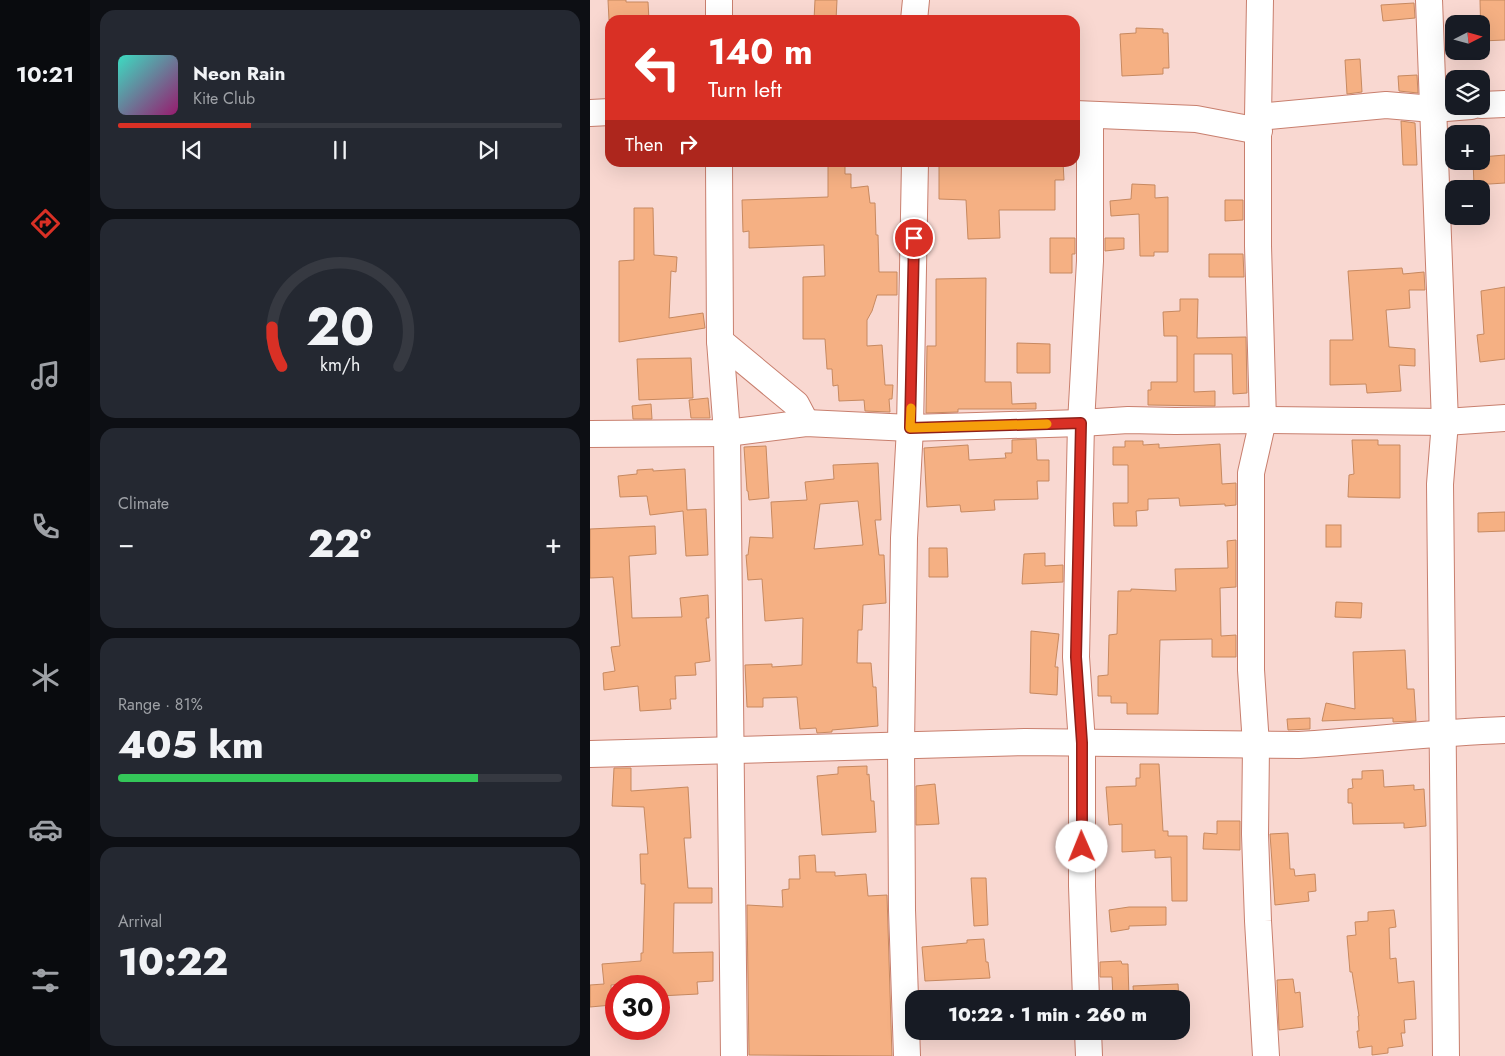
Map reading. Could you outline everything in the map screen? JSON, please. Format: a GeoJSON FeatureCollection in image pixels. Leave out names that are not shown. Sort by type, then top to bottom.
{"type":"FeatureCollection","features":[{"type":"Feature","properties":{"kind":"street"},"geometry":{"type":"LineString","coordinates":[[719,0],[719,15]]}},
{"type":"Feature","properties":{"kind":"street"},"geometry":{"type":"LineString","coordinates":[[914,15],[916,0]]}},
{"type":"Feature","properties":{"kind":"street"},"geometry":{"type":"LineString","coordinates":[[1260,0],[1258,246],[1263,420],[1250,473],[1251,670],[1256,745],[1258,921],[1266,1056]]}},
{"type":"Feature","properties":{"kind":"street"},"geometry":{"type":"LineString","coordinates":[[1429,0],[1445,422],[1440,484],[1446,1056]]}},
{"type":"Feature","properties":{"kind":"street"},"geometry":{"type":"LineString","coordinates":[[1490,105],[1505,104]]}},
{"type":"Feature","properties":{"kind":"street"},"geometry":{"type":"LineString","coordinates":[[1086,990],[1082,886],[1082,743],[1076,657],[1081,423],[1090,261],[1083,114],[1258,124],[1386,106],[1445,108]]}},
{"type":"Feature","properties":{"kind":"street"},"geometry":{"type":"LineString","coordinates":[[590,113],[605,112]]}},
{"type":"Feature","properties":{"kind":"street"},"geometry":{"type":"LineString","coordinates":[[719,167],[720,342],[727,434],[734,1056]]}},
{"type":"Feature","properties":{"kind":"street"},"geometry":{"type":"LineString","coordinates":[[907,1056],[902,910],[901,745],[904,538],[910,428],[915,167]]}},
{"type":"Feature","properties":{"kind":"street"},"geometry":{"type":"LineString","coordinates":[[720,342],[796,404],[806,423]]}},
{"type":"Feature","properties":{"kind":"street"},"geometry":{"type":"LineString","coordinates":[[590,434],[727,434],[806,423],[910,428],[1128,420],[1174,422],[1263,420],[1445,422],[1505,418]]}},
{"type":"Feature","properties":{"kind":"street"},"geometry":{"type":"LineString","coordinates":[[590,754],[1025,742],[1299,746],[1443,732],[1505,730]]}},
{"type":"Feature","properties":{"kind":"street"},"geometry":{"type":"LineString","coordinates":[[1088,1040],[1089,1056]]}},
{"type":"Feature","properties":{"kind":"building"},"geometry":{"type":"Polygon","coordinates":[[[608,0],[648,2],[649,15],[609,15],[608,0]]]}},
{"type":"Feature","properties":{"kind":"building"},"geometry":{"type":"Polygon","coordinates":[[[815,0],[837,0],[836,15],[814,15],[815,0]]]}},
{"type":"Feature","properties":{"kind":"building"},"geometry":{"type":"Polygon","coordinates":[[[1480,0],[1505,0],[1505,40],[1490,41],[1490,15],[1480,15],[1480,0]]]}},
{"type":"Feature","properties":{"kind":"building"},"geometry":{"type":"Polygon","coordinates":[[[1414,3],[1415,18],[1383,21],[1381,5],[1414,3]]]}},
{"type":"Feature","properties":{"kind":"building"},"geometry":{"type":"Polygon","coordinates":[[[1136,28],[1163,29],[1163,33],[1168,33],[1169,68],[1163,68],[1163,74],[1122,76],[1120,34],[1136,33],[1136,28]]]}},
{"type":"Feature","properties":{"kind":"building"},"geometry":{"type":"Polygon","coordinates":[[[1360,59],[1362,92],[1347,94],[1345,60],[1360,59]]]}},
{"type":"Feature","properties":{"kind":"building"},"geometry":{"type":"Polygon","coordinates":[[[1417,75],[1418,93],[1399,91],[1398,76],[1417,75]]]}},
{"type":"Feature","properties":{"kind":"building"},"geometry":{"type":"Polygon","coordinates":[[[1401,121],[1415,123],[1417,165],[1403,165],[1401,121]]]}},
{"type":"Feature","properties":{"kind":"building"},"geometry":{"type":"Polygon","coordinates":[[[1505,155],[1505,183],[1490,184],[1490,180],[1474,180],[1473,170],[1490,170],[1490,156],[1505,155]]]}},
{"type":"Feature","properties":{"kind":"building"},"geometry":{"type":"Polygon","coordinates":[[[828,167],[845,167],[845,174],[851,174],[851,188],[868,186],[870,203],[875,203],[879,272],[897,272],[897,295],[877,295],[867,320],[867,346],[882,345],[885,385],[893,385],[892,399],[889,399],[890,412],[865,411],[864,400],[839,401],[838,385],[833,386],[832,369],[827,369],[825,339],[803,339],[803,277],[825,276],[824,245],[749,248],[749,231],[743,232],[742,200],[828,197],[828,167]]]}},
{"type":"Feature","properties":{"kind":"building"},"geometry":{"type":"Polygon","coordinates":[[[939,167],[1063,167],[1064,180],[1055,180],[1055,210],[999,210],[1000,238],[968,239],[966,200],[939,199],[939,167]]]}},
{"type":"Feature","properties":{"kind":"building"},"geometry":{"type":"Polygon","coordinates":[[[1132,184],[1155,185],[1155,198],[1168,197],[1168,252],[1154,252],[1154,256],[1140,256],[1139,214],[1111,216],[1110,201],[1131,199],[1132,184]]]}},
{"type":"Feature","properties":{"kind":"building"},"geometry":{"type":"Polygon","coordinates":[[[1225,200],[1243,200],[1243,220],[1225,221],[1225,200]]]}},
{"type":"Feature","properties":{"kind":"building"},"geometry":{"type":"Polygon","coordinates":[[[634,208],[653,208],[654,255],[677,257],[676,272],[671,271],[669,318],[703,313],[705,328],[619,342],[619,261],[634,260],[634,208]]]}},
{"type":"Feature","properties":{"kind":"building"},"geometry":{"type":"Polygon","coordinates":[[[1050,238],[1075,238],[1075,254],[1072,254],[1072,273],[1050,273],[1050,238]]]}},
{"type":"Feature","properties":{"kind":"building"},"geometry":{"type":"Polygon","coordinates":[[[1105,238],[1124,238],[1124,249],[1105,251],[1105,238]]]}},
{"type":"Feature","properties":{"kind":"building"},"geometry":{"type":"Polygon","coordinates":[[[1209,254],[1243,254],[1244,277],[1209,277],[1209,254]]]}},
{"type":"Feature","properties":{"kind":"building"},"geometry":{"type":"Polygon","coordinates":[[[1402,268],[1403,274],[1424,272],[1425,290],[1409,290],[1410,308],[1386,310],[1389,347],[1415,349],[1415,366],[1399,365],[1401,391],[1367,393],[1366,384],[1330,385],[1330,340],[1353,340],[1348,271],[1402,268]]]}},
{"type":"Feature","properties":{"kind":"building"},"geometry":{"type":"Polygon","coordinates":[[[986,278],[985,382],[1011,382],[1012,404],[1036,403],[1036,409],[958,409],[958,412],[926,413],[927,346],[936,346],[936,279],[986,278]]]}},
{"type":"Feature","properties":{"kind":"building"},"geometry":{"type":"Polygon","coordinates":[[[1505,287],[1505,359],[1480,362],[1477,335],[1484,334],[1481,291],[1505,287]]]}},
{"type":"Feature","properties":{"kind":"building"},"geometry":{"type":"Polygon","coordinates":[[[1180,299],[1198,299],[1197,338],[1246,337],[1247,393],[1233,394],[1232,354],[1194,354],[1194,392],[1215,391],[1215,406],[1148,405],[1148,390],[1151,390],[1151,382],[1177,382],[1177,336],[1164,336],[1163,312],[1180,311],[1180,299]]]}},
{"type":"Feature","properties":{"kind":"building"},"geometry":{"type":"Polygon","coordinates":[[[1017,343],[1050,344],[1050,373],[1017,373],[1017,343]]]}},
{"type":"Feature","properties":{"kind":"building"},"geometry":{"type":"Polygon","coordinates":[[[691,358],[693,398],[639,400],[637,359],[691,358]]]}},
{"type":"Feature","properties":{"kind":"building"},"geometry":{"type":"Polygon","coordinates":[[[708,398],[710,418],[691,418],[689,400],[708,398]]]}},
{"type":"Feature","properties":{"kind":"building"},"geometry":{"type":"Polygon","coordinates":[[[651,404],[652,419],[633,419],[632,406],[651,404]]]}},
{"type":"Feature","properties":{"kind":"building"},"geometry":{"type":"Polygon","coordinates":[[[1036,439],[1037,460],[1049,460],[1049,481],[1037,481],[1038,499],[994,500],[995,510],[961,512],[960,505],[927,507],[924,448],[968,445],[969,460],[1006,458],[1005,453],[1012,453],[1012,440],[1036,439]]]}},
{"type":"Feature","properties":{"kind":"building"},"geometry":{"type":"Polygon","coordinates":[[[1352,440],[1378,440],[1378,445],[1400,445],[1400,498],[1348,497],[1349,475],[1354,474],[1352,440]]]}},
{"type":"Feature","properties":{"kind":"building"},"geometry":{"type":"Polygon","coordinates":[[[1125,441],[1143,441],[1143,445],[1159,444],[1159,448],[1220,444],[1222,484],[1236,483],[1236,505],[1180,506],[1179,498],[1148,499],[1148,510],[1136,511],[1137,526],[1114,526],[1113,503],[1128,503],[1128,465],[1113,465],[1113,447],[1125,447],[1125,441]]]}},
{"type":"Feature","properties":{"kind":"building"},"geometry":{"type":"Polygon","coordinates":[[[766,446],[769,498],[749,500],[744,447],[766,446]]]}},
{"type":"Feature","properties":{"kind":"building"},"geometry":{"type":"Polygon","coordinates":[[[878,463],[881,520],[875,520],[879,555],[884,555],[886,603],[863,605],[862,630],[858,630],[857,663],[871,663],[873,687],[876,687],[878,726],[817,733],[816,728],[800,729],[797,697],[763,698],[763,707],[747,707],[745,665],[772,664],[772,667],[802,665],[803,618],[765,621],[762,579],[748,580],[746,555],[748,555],[750,537],[773,538],[771,502],[807,500],[805,482],[834,479],[833,465],[878,463]],[[858,501],[820,504],[814,549],[863,545],[858,501]]]}},
{"type":"Feature","properties":{"kind":"building"},"geometry":{"type":"Polygon","coordinates":[[[653,469],[653,471],[685,469],[687,510],[706,509],[708,555],[686,556],[683,511],[650,515],[647,496],[620,497],[618,476],[637,474],[637,470],[653,469]]]}},
{"type":"Feature","properties":{"kind":"building"},"geometry":{"type":"Polygon","coordinates":[[[1505,512],[1505,531],[1478,532],[1478,513],[1505,512]]]}},
{"type":"Feature","properties":{"kind":"building"},"geometry":{"type":"Polygon","coordinates":[[[1326,525],[1341,525],[1341,547],[1326,547],[1326,525]]]}},
{"type":"Feature","properties":{"kind":"building"},"geometry":{"type":"Polygon","coordinates":[[[655,526],[656,554],[629,556],[632,618],[682,617],[680,598],[708,595],[709,618],[706,618],[710,661],[695,663],[696,675],[675,676],[676,699],[670,699],[671,709],[640,711],[638,686],[604,690],[603,673],[615,671],[611,647],[620,646],[613,577],[590,578],[590,529],[655,526]]]}},
{"type":"Feature","properties":{"kind":"building"},"geometry":{"type":"Polygon","coordinates":[[[1236,540],[1236,587],[1220,588],[1221,636],[1236,635],[1236,657],[1212,657],[1212,639],[1160,640],[1158,714],[1127,714],[1127,703],[1111,703],[1111,696],[1098,696],[1098,676],[1108,675],[1109,635],[1117,634],[1118,591],[1131,591],[1131,589],[1176,591],[1175,569],[1228,568],[1227,541],[1236,540]]]}},
{"type":"Feature","properties":{"kind":"building"},"geometry":{"type":"Polygon","coordinates":[[[929,548],[947,548],[948,577],[929,577],[929,548]]]}},
{"type":"Feature","properties":{"kind":"building"},"geometry":{"type":"Polygon","coordinates":[[[1045,553],[1045,566],[1063,565],[1063,582],[1022,584],[1024,554],[1045,553]]]}},
{"type":"Feature","properties":{"kind":"building"},"geometry":{"type":"Polygon","coordinates":[[[1336,602],[1362,603],[1361,618],[1335,617],[1336,602]]]}},
{"type":"Feature","properties":{"kind":"building"},"geometry":{"type":"Polygon","coordinates":[[[1031,631],[1059,634],[1055,667],[1058,667],[1057,695],[1030,693],[1031,631]]]}},
{"type":"Feature","properties":{"kind":"building"},"geometry":{"type":"Polygon","coordinates":[[[1405,650],[1407,689],[1414,689],[1416,721],[1393,722],[1393,718],[1322,721],[1326,703],[1355,709],[1353,652],[1405,650]]]}},
{"type":"Feature","properties":{"kind":"building"},"geometry":{"type":"Polygon","coordinates":[[[1310,718],[1310,729],[1288,730],[1287,719],[1310,718]]]}},
{"type":"Feature","properties":{"kind":"building"},"geometry":{"type":"Polygon","coordinates":[[[1140,764],[1159,764],[1163,831],[1168,831],[1168,836],[1187,836],[1187,901],[1172,901],[1171,857],[1155,858],[1155,850],[1122,852],[1122,824],[1109,825],[1106,787],[1136,786],[1136,778],[1140,778],[1140,764]]]}},
{"type":"Feature","properties":{"kind":"building"},"geometry":{"type":"Polygon","coordinates":[[[867,766],[871,801],[874,801],[876,832],[822,835],[817,776],[838,774],[838,767],[867,766]]]}},
{"type":"Feature","properties":{"kind":"building"},"geometry":{"type":"Polygon","coordinates":[[[614,768],[631,768],[631,791],[688,787],[691,838],[684,838],[688,888],[712,888],[712,903],[674,903],[673,953],[713,952],[713,981],[697,982],[698,994],[670,995],[670,975],[605,975],[605,1006],[590,1007],[590,985],[604,984],[602,964],[641,961],[641,953],[643,953],[645,884],[641,884],[640,854],[648,854],[644,807],[612,806],[614,768]]]}},
{"type":"Feature","properties":{"kind":"building"},"geometry":{"type":"Polygon","coordinates":[[[1383,770],[1384,787],[1414,785],[1414,790],[1424,789],[1426,826],[1404,828],[1404,823],[1353,824],[1352,803],[1348,803],[1348,789],[1353,788],[1352,779],[1362,779],[1362,771],[1383,770]]]}},
{"type":"Feature","properties":{"kind":"building"},"geometry":{"type":"Polygon","coordinates":[[[935,784],[939,824],[916,825],[916,786],[935,784]]]}},
{"type":"Feature","properties":{"kind":"building"},"geometry":{"type":"Polygon","coordinates":[[[1217,821],[1240,821],[1240,850],[1203,849],[1204,833],[1217,834],[1217,821]]]}},
{"type":"Feature","properties":{"kind":"building"},"geometry":{"type":"Polygon","coordinates":[[[1288,833],[1290,869],[1294,869],[1295,876],[1315,874],[1316,891],[1308,892],[1309,901],[1275,905],[1270,834],[1288,833]]]}},
{"type":"Feature","properties":{"kind":"building"},"geometry":{"type":"Polygon","coordinates":[[[815,855],[816,872],[835,872],[835,876],[866,874],[868,896],[887,895],[892,1056],[749,1055],[747,905],[783,907],[782,890],[789,889],[789,879],[800,879],[799,856],[815,855]]]}},
{"type":"Feature","properties":{"kind":"building"},"geometry":{"type":"Polygon","coordinates":[[[971,878],[986,878],[988,925],[974,926],[971,878]]]}},
{"type":"Feature","properties":{"kind":"building"},"geometry":{"type":"Polygon","coordinates":[[[1129,907],[1166,907],[1166,925],[1129,926],[1129,929],[1111,932],[1109,910],[1129,907]]]}},
{"type":"Feature","properties":{"kind":"building"},"geometry":{"type":"Polygon","coordinates":[[[1394,910],[1396,927],[1389,928],[1390,959],[1396,958],[1398,983],[1414,981],[1416,1019],[1404,1020],[1405,1033],[1401,1033],[1403,1046],[1388,1048],[1388,1053],[1372,1055],[1372,1046],[1359,1048],[1357,1031],[1359,1031],[1359,1016],[1352,972],[1350,972],[1347,936],[1356,935],[1355,922],[1368,921],[1368,912],[1394,910]]]}},
{"type":"Feature","properties":{"kind":"building"},"geometry":{"type":"Polygon","coordinates":[[[984,939],[986,962],[988,962],[990,978],[925,981],[922,947],[967,943],[967,940],[984,939]]]}},
{"type":"Feature","properties":{"kind":"building"},"geometry":{"type":"Polygon","coordinates":[[[1121,961],[1122,964],[1128,964],[1129,990],[1113,990],[1112,977],[1100,977],[1100,962],[1121,961]]]}},
{"type":"Feature","properties":{"kind":"building"},"geometry":{"type":"Polygon","coordinates":[[[1293,979],[1295,993],[1300,992],[1303,1027],[1279,1030],[1277,980],[1293,979]]]}},
{"type":"Feature","properties":{"kind":"building"},"geometry":{"type":"Polygon","coordinates":[[[1178,984],[1178,990],[1133,990],[1133,986],[1178,984]]]}},
{"type":"Feature","properties":{"kind":"slow traffic"},"geometry":{"type":"LineString","coordinates":[[911,408],[910,428],[1047,424]]}},
{"type":"Feature","properties":{"kind":"route"},"geometry":{"type":"LineString","coordinates":[[914,238],[910,428],[1081,423],[1076,657],[1082,743],[1082,847]]}}]}
